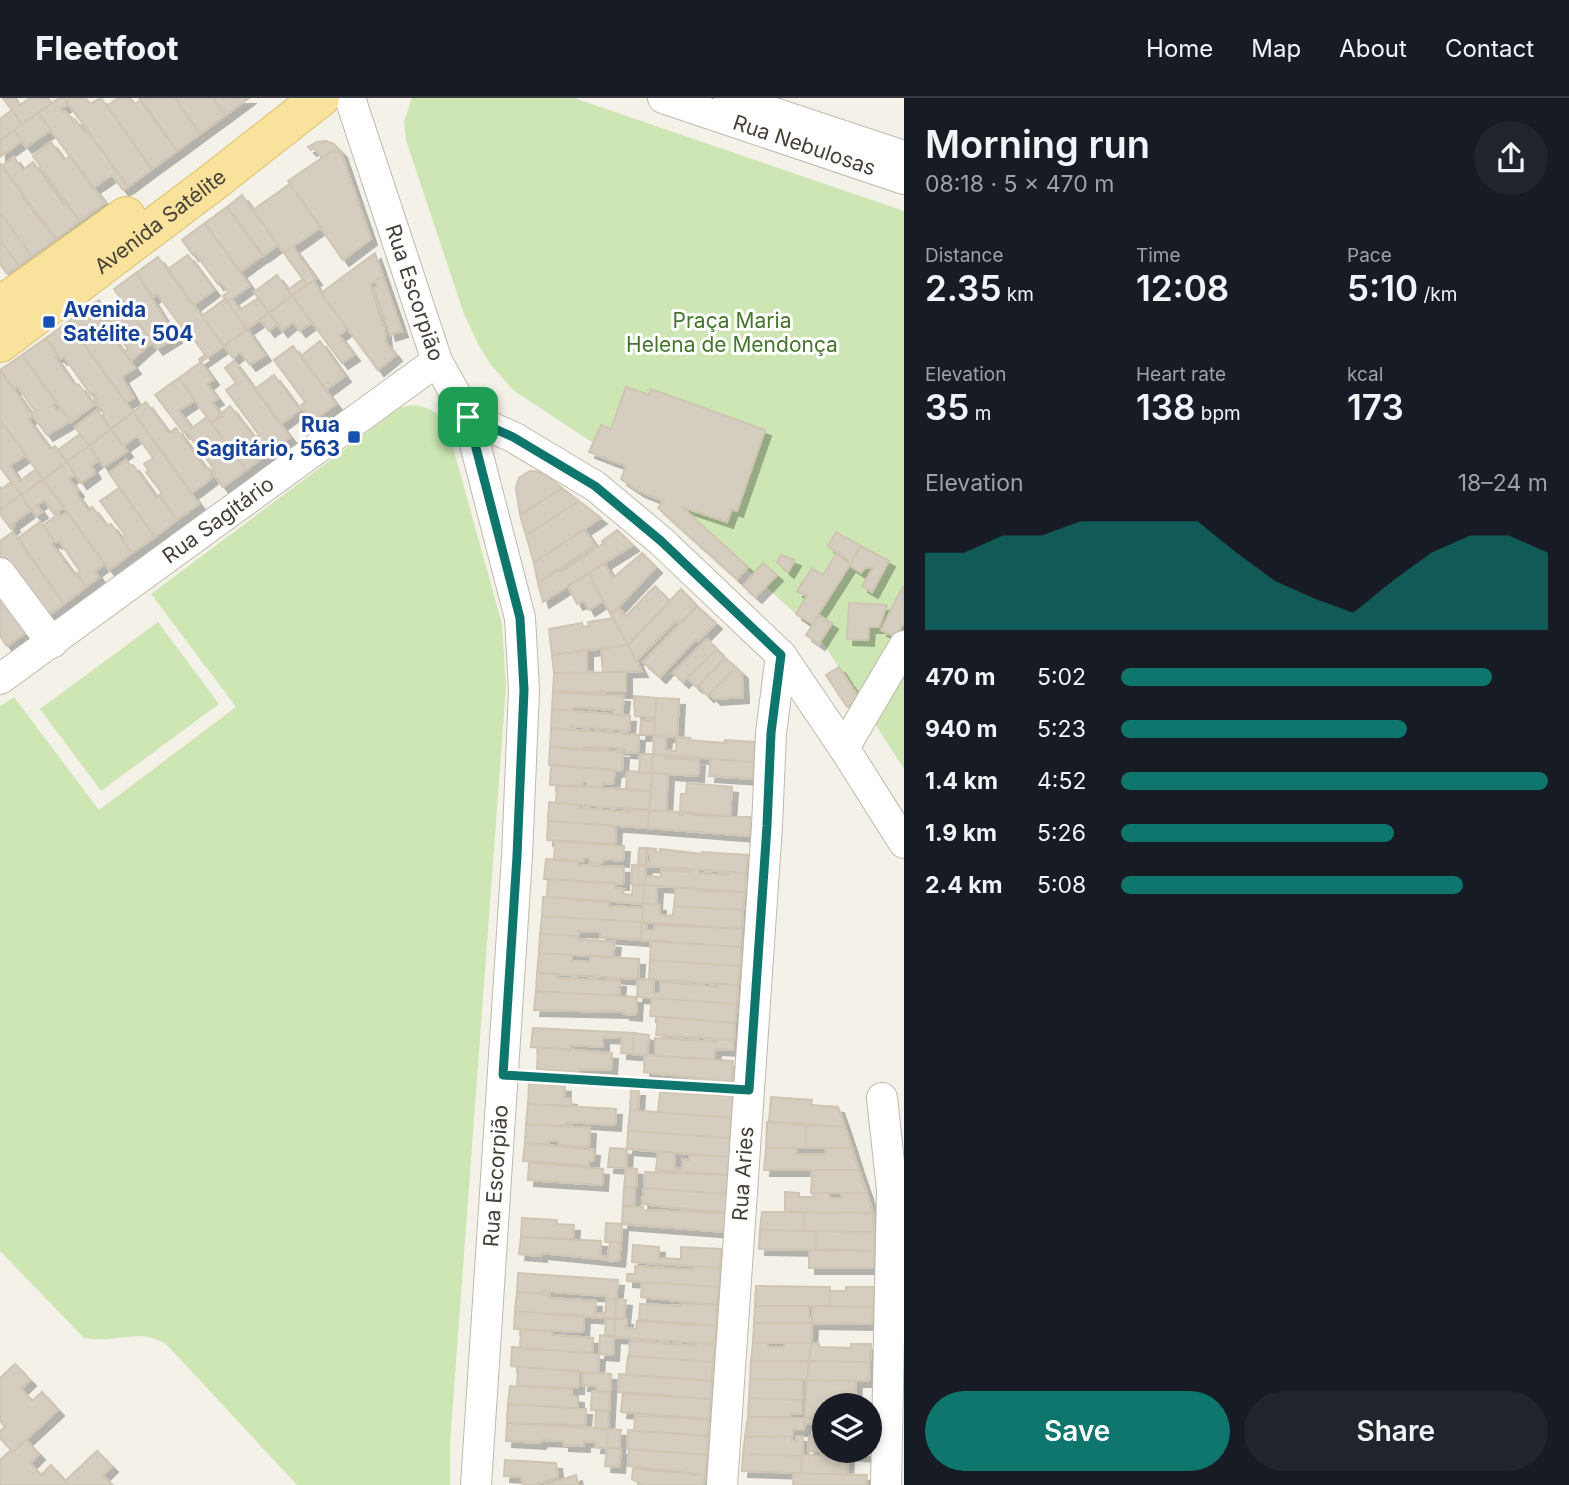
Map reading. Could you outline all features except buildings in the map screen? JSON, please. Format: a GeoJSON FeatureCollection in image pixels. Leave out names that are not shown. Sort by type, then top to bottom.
{"type":"FeatureCollection","features":[{"type":"Feature","properties":{"kind":"main road","name":"Avenida Satélite"},"geometry":{"type":"LineString","coordinates":[[0,306],[289,98]]}},
{"type":"Feature","properties":{"kind":"main road","name":"Avenida Satélite"},"geometry":{"type":"LineString","coordinates":[[0,343],[320,98]]}},
{"type":"Feature","properties":{"kind":"street","name":"Rua Escorpião"},"geometry":{"type":"LineString","coordinates":[[351,98],[437,361],[468,417],[520,618],[524,690],[517,856],[477,1485]]}},
{"type":"Feature","properties":{"kind":"street","name":"Rua Nebulosas"},"geometry":{"type":"LineString","coordinates":[[663,98],[904,179]]}},
{"type":"Feature","properties":{"kind":"street","name":"Rua Nebulosas"},"geometry":{"type":"LineString","coordinates":[[729,98],[904,156]]}},
{"type":"Feature","properties":{"kind":"street","name":"Rua Sagitário"},"geometry":{"type":"LineString","coordinates":[[0,679],[437,361]]}},
{"type":"Feature","properties":{"kind":"street"},"geometry":{"type":"LineString","coordinates":[[468,417],[513,437],[595,486],[661,541],[781,655],[904,844]]}},
{"type":"Feature","properties":{"kind":"street"},"geometry":{"type":"LineString","coordinates":[[0,573],[52,643]]}},
{"type":"Feature","properties":{"kind":"street"},"geometry":{"type":"LineString","coordinates":[[844,748],[904,646]]}},
{"type":"Feature","properties":{"kind":"street","name":"Rua Aries"},"geometry":{"type":"LineString","coordinates":[[722,1485],[771,733],[781,655]]}},
{"type":"Feature","properties":{"kind":"street"},"geometry":{"type":"LineString","coordinates":[[882,1098],[892,1190],[886,1485]]}},
{"type":"Feature","properties":{"kind":"path"},"geometry":{"type":"LineString","coordinates":[[503,1075],[749,1090]]}},
{"type":"Feature","properties":{"kind":"green space","name":"Praça Maria Helena de Mendonça"},"geometry":{"type":"Polygon","coordinates":[[[412,98],[574,98],[904,211],[904,769],[825,646],[808,625],[648,479],[513,390],[491,365],[464,314],[406,140],[404,122],[412,98]]]}},
{"type":"Feature","properties":{"kind":"green space"},"geometry":{"type":"Polygon","coordinates":[[[414,405],[432,410],[446,422],[502,624],[506,687],[450,1443],[450,1485],[297,1485],[166,1344],[135,1336],[84,1338],[0,1251],[0,706],[14,697],[99,810],[236,707],[151,594],[401,407],[414,405]]]}},
{"type":"Feature","properties":{"kind":"green space"},"geometry":{"type":"Polygon","coordinates":[[[158,622],[219,704],[101,791],[40,709],[158,622]]]}},
{"type":"Feature","properties":{"kind":"place","name":"Avenida Satélite, 504"},"geometry":{"type":"Point","coordinates":[49,322]}},
{"type":"Feature","properties":{"kind":"place","name":"Rua Sagitário, 563"},"geometry":{"type":"Point","coordinates":[354,437]}},
{"type":"Feature","properties":{"kind":"route"},"geometry":{"type":"LineString","coordinates":[[468,417],[513,437],[595,486],[661,541],[781,655],[771,733],[749,1090],[503,1075],[524,690],[520,618],[468,417]]}}]}
